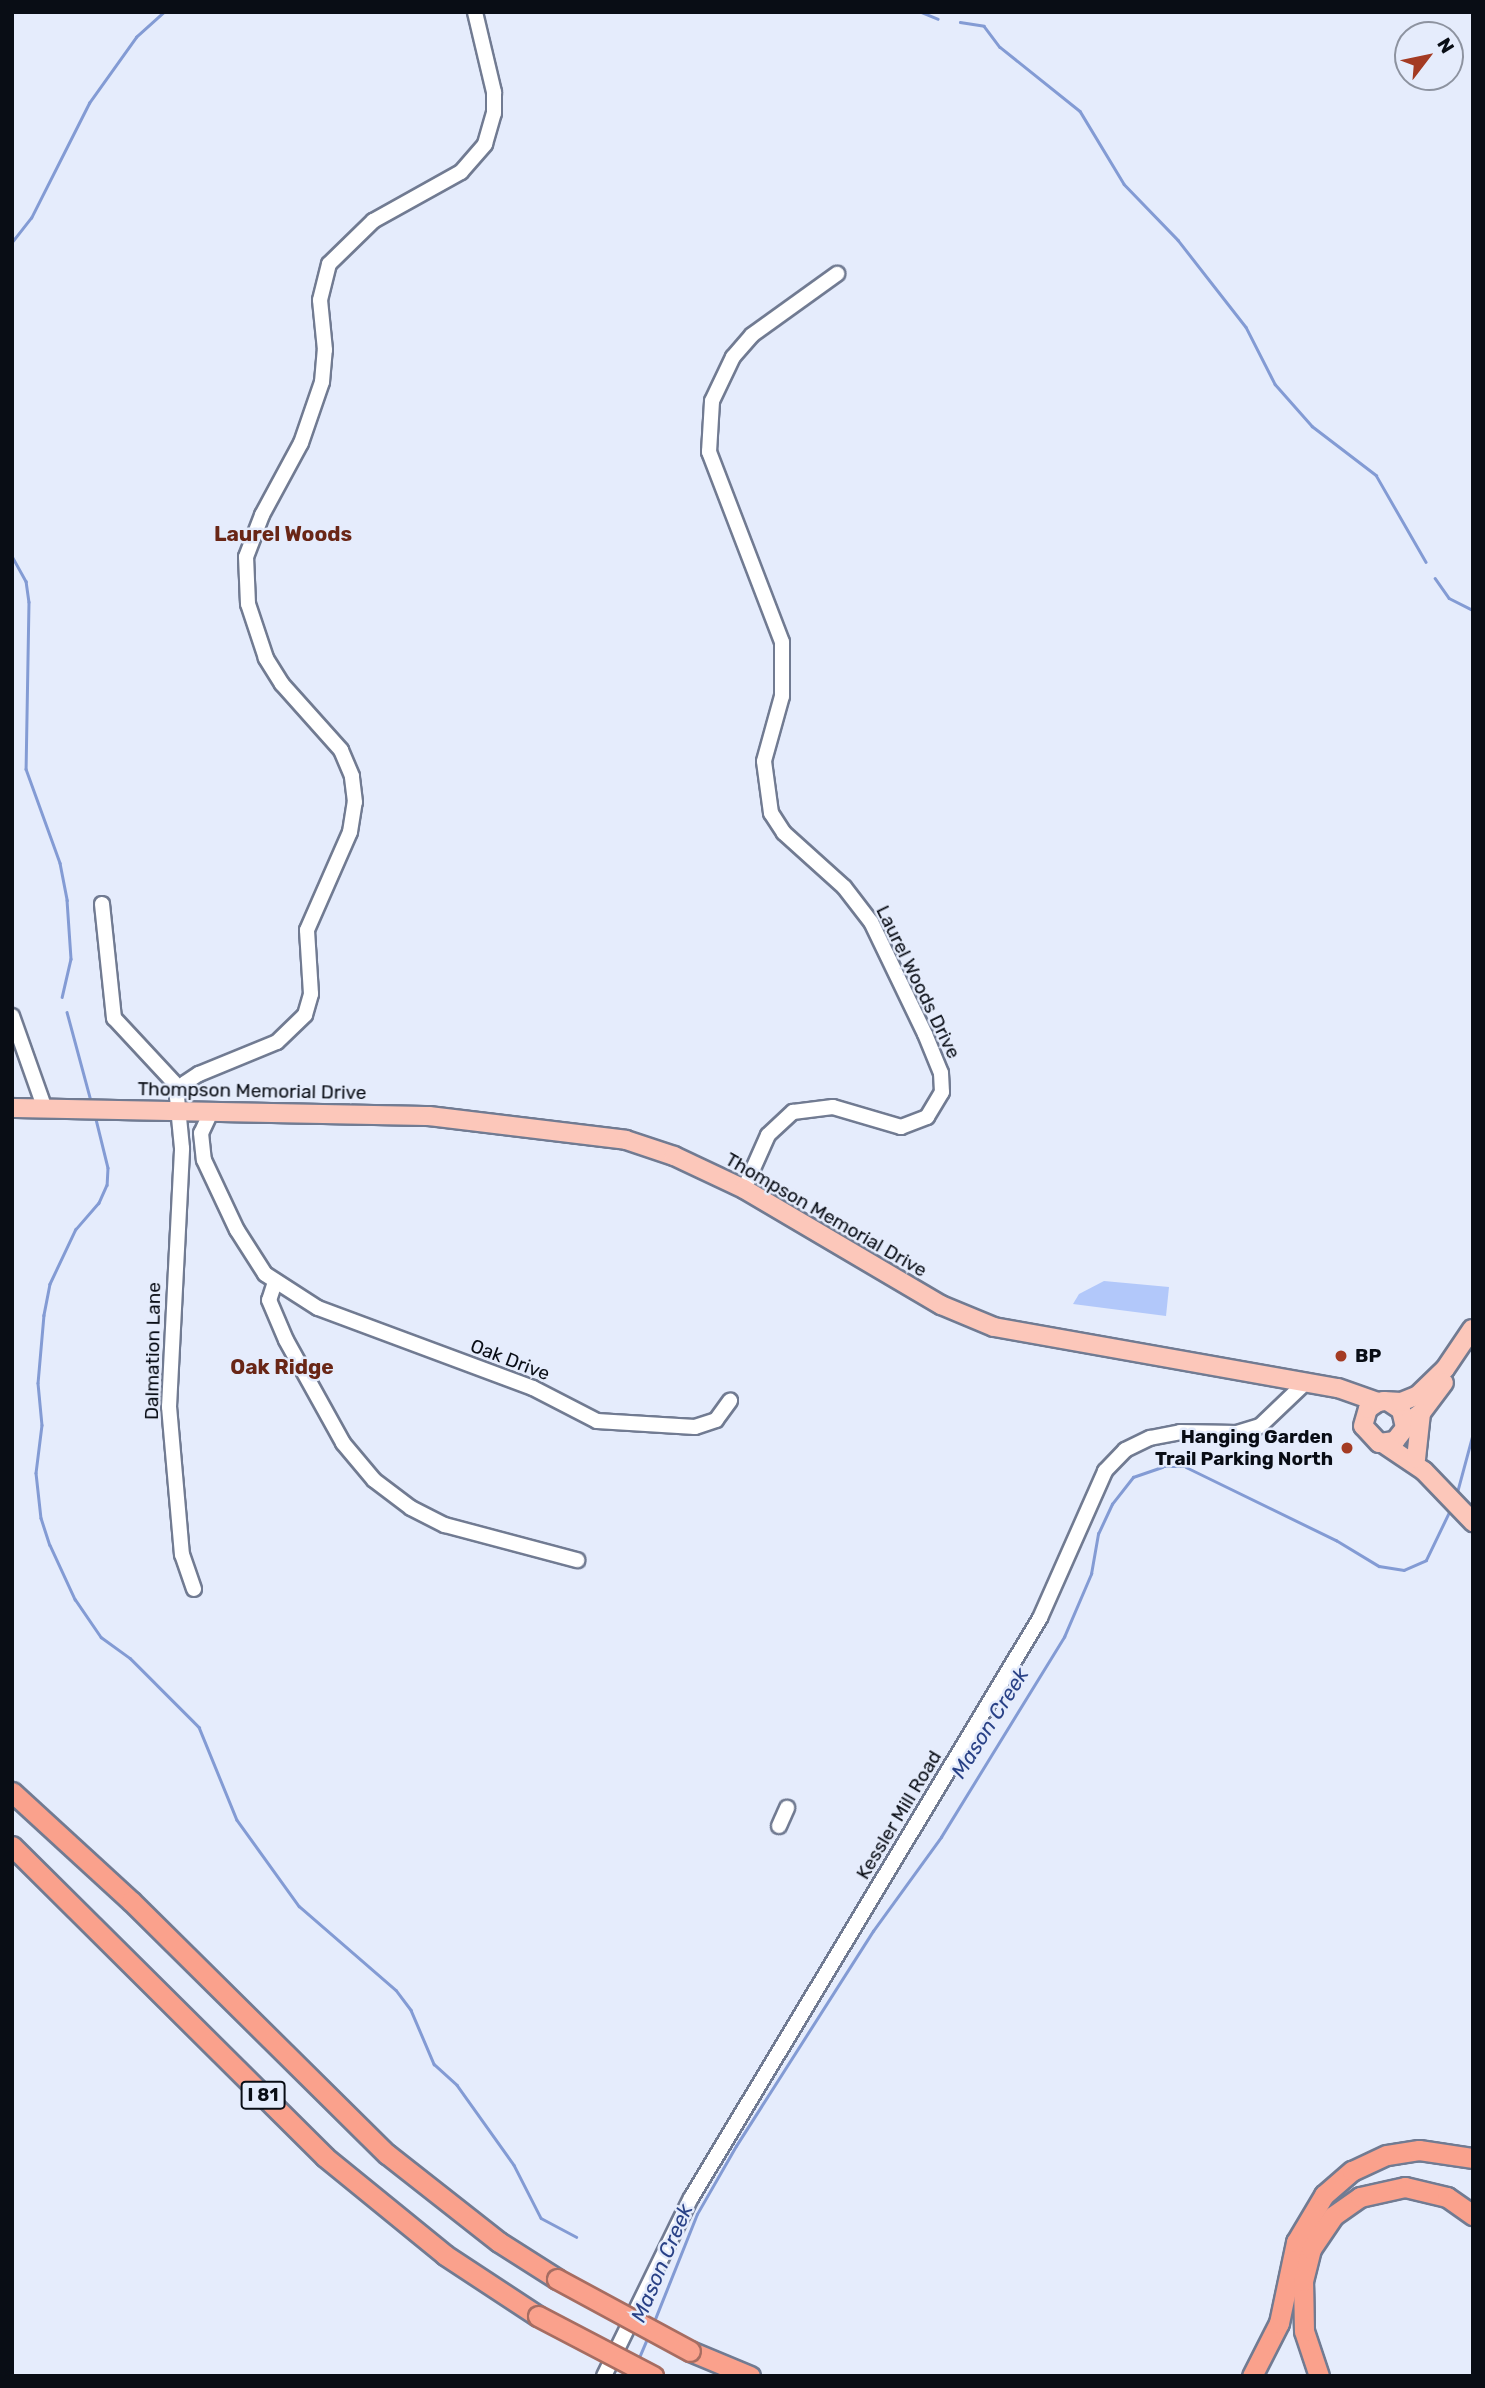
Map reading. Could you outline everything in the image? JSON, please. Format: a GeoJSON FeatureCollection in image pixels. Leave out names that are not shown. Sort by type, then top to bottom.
{"type":"FeatureCollection","features":[{"type":"Feature","properties":{"kind":"highway","name":"I 81"},"geometry":{"type":"LineString","coordinates":[[12,1792],[131,1901],[387,2154],[461,2214],[557,2279],[690,2351],[750,2376]]}},
{"type":"Feature","properties":{"kind":"highway","name":"I 81"},"geometry":{"type":"LineString","coordinates":[[12,1846],[325,2157],[445,2255],[538,2316],[653,2376]]}},
{"type":"Feature","properties":{"kind":"highway"},"geometry":{"type":"LineString","coordinates":[[1252,2376],[1279,2323],[1296,2242],[1324,2195],[1352,2171],[1387,2155],[1419,2150],[1473,2158]]}},
{"type":"Feature","properties":{"kind":"highway"},"geometry":{"type":"LineString","coordinates":[[1319,2376],[1304,2331],[1301,2298],[1306,2264],[1317,2238],[1333,2216],[1360,2197],[1391,2188],[1473,2197]]}},
{"type":"Feature","properties":{"kind":"highway"},"geometry":{"type":"LineString","coordinates":[[1419,2189],[1447,2197],[1473,2215]]}},
{"type":"Feature","properties":{"kind":"main road","name":"Thompson Memorial Drive"},"geometry":{"type":"LineString","coordinates":[[12,1108],[429,1116],[597,1134],[654,1148],[744,1189],[941,1306],[985,1324],[1338,1388],[1381,1401]]}},
{"type":"Feature","properties":{"kind":"main road"},"geometry":{"type":"LineString","coordinates":[[1472,1328],[1445,1368],[1381,1401],[1363,1420],[1368,1436],[1424,1469],[1473,1522]]}},
{"type":"Feature","properties":{"kind":"main road"},"geometry":{"type":"LineString","coordinates":[[1384,1444],[1421,1413],[1459,1360],[1472,1328]]}},
{"type":"Feature","properties":{"kind":"main road","name":"Thompson Memorial Drive"},"geometry":{"type":"LineString","coordinates":[[1312,1385],[1348,1402],[1363,1420]]}},
{"type":"Feature","properties":{"kind":"main road"},"geometry":{"type":"LineString","coordinates":[[1381,1401],[1401,1410],[1404,1428],[1424,1469]]}},
{"type":"Feature","properties":{"kind":"main road"},"geometry":{"type":"LineString","coordinates":[[1421,1413],[1424,1469]]}},
{"type":"Feature","properties":{"kind":"street"},"geometry":{"type":"LineString","coordinates":[[102,904],[112,1013],[121,1029],[180,1089],[205,1071],[277,1042],[300,1023],[309,1003],[307,930],[350,832],[354,786],[332,737],[282,684],[266,658],[248,604],[246,557],[261,515],[301,443],[322,382],[325,350],[320,300],[329,264],[373,221],[461,172],[485,144],[494,113],[494,92],[475,12]]}},
{"type":"Feature","properties":{"kind":"street","name":"Laurel Woods Drive"},"geometry":{"type":"LineString","coordinates":[[744,1189],[768,1135],[793,1112],[833,1107],[901,1127],[928,1117],[942,1091],[941,1073],[925,1034],[871,922],[844,887],[784,833],[771,813],[764,761],[782,696],[782,642],[709,452],[712,401],[733,357],[752,335],[837,274]]}},
{"type":"Feature","properties":{"kind":"street"},"geometry":{"type":"LineString","coordinates":[[13,1017],[46,1109]]}},
{"type":"Feature","properties":{"kind":"street","name":"Dalmation Lane"},"geometry":{"type":"LineString","coordinates":[[180,1089],[177,1112],[183,1148],[169,1407],[183,1555],[194,1589]]}},
{"type":"Feature","properties":{"kind":"street","name":"Oak Drive"},"geometry":{"type":"LineString","coordinates":[[211,1112],[201,1144],[208,1172],[258,1265],[275,1282],[352,1324],[522,1384],[597,1421],[695,1426],[716,1420],[730,1401]]}},
{"type":"Feature","properties":{"kind":"street"},"geometry":{"type":"LineString","coordinates":[[275,1282],[269,1300],[286,1340],[358,1464],[394,1496],[445,1525],[545,1554],[577,1560]]}},
{"type":"Feature","properties":{"kind":"street","name":"Kessler Mill Road"},"geometry":{"type":"LineString","coordinates":[[604,2376],[691,2198],[1045,1608],[1066,1565],[1090,1497],[1105,1471],[1125,1450],[1150,1438],[1180,1432],[1237,1433],[1260,1426],[1312,1385]]}},
{"type":"Feature","properties":{"kind":"street"},"geometry":{"type":"LineString","coordinates":[[779,1826],[787,1808]]}},
{"type":"Feature","properties":{"kind":"shaded area"},"geometry":{"type":"Polygon","coordinates":[[[1104,1281],[1169,1287],[1166,1316],[1073,1304],[1079,1294],[1104,1281]]]}},
{"type":"Feature","properties":{"kind":"waterway"},"geometry":{"type":"LineString","coordinates":[[12,242],[31,218],[89,103],[136,37],[164,12]]}},
{"type":"Feature","properties":{"kind":"waterway"},"geometry":{"type":"LineString","coordinates":[[921,12],[938,19]]}},
{"type":"Feature","properties":{"kind":"waterway"},"geometry":{"type":"LineString","coordinates":[[960,22],[984,26],[1000,47],[1080,111],[1124,184],[1178,240],[1246,327],[1275,384],[1312,426],[1376,475],[1426,562]]}},
{"type":"Feature","properties":{"kind":"waterway"},"geometry":{"type":"LineString","coordinates":[[12,556],[26,581],[29,602],[26,769],[60,863],[67,900],[71,959],[62,997]]}},
{"type":"Feature","properties":{"kind":"waterway"},"geometry":{"type":"LineString","coordinates":[[1435,578],[1449,598],[1473,610]]}},
{"type":"Feature","properties":{"kind":"waterway"},"geometry":{"type":"LineString","coordinates":[[67,1012],[91,1101]]}},
{"type":"Feature","properties":{"kind":"waterway"},"geometry":{"type":"LineString","coordinates":[[96,1119],[108,1168],[107,1185],[99,1203],[76,1229],[50,1284],[44,1315],[38,1383],[42,1425],[36,1473],[41,1518],[50,1545],[75,1599],[101,1637],[130,1658],[199,1727],[237,1820],[299,1906],[396,1990],[411,2010],[434,2064],[457,2085],[514,2165],[541,2218],[576,2237]]}},
{"type":"Feature","properties":{"kind":"waterway","name":"Mason Creek"},"geometry":{"type":"LineString","coordinates":[[1456,1496],[1473,1433]]}},
{"type":"Feature","properties":{"kind":"waterway","name":"Mason Creek"},"geometry":{"type":"LineString","coordinates":[[653,2324],[697,2214],[736,2146],[873,1931],[941,1837],[1064,1637],[1091,1574],[1098,1534],[1112,1504],[1133,1477],[1162,1467],[1186,1467],[1336,1540],[1379,1566],[1404,1570],[1426,1560],[1451,1508]]}},
{"type":"Feature","properties":{"kind":"waterway","name":"Mason Creek"},"geometry":{"type":"LineString","coordinates":[[638,2360],[648,2337]]}},
{"type":"Feature","properties":{"kind":"place","name":"BP"},"geometry":{"type":"Point","coordinates":[1341,1356]}},
{"type":"Feature","properties":{"kind":"place","name":"Hanging Garden Trail Parking North"},"geometry":{"type":"Point","coordinates":[1347,1448]}},
{"type":"Feature","properties":{"kind":"district","name":"Laurel Woods"},"geometry":{"type":"Point","coordinates":[283,534]}},
{"type":"Feature","properties":{"kind":"district","name":"Oak Ridge"},"geometry":{"type":"Point","coordinates":[282,1367]}}]}
